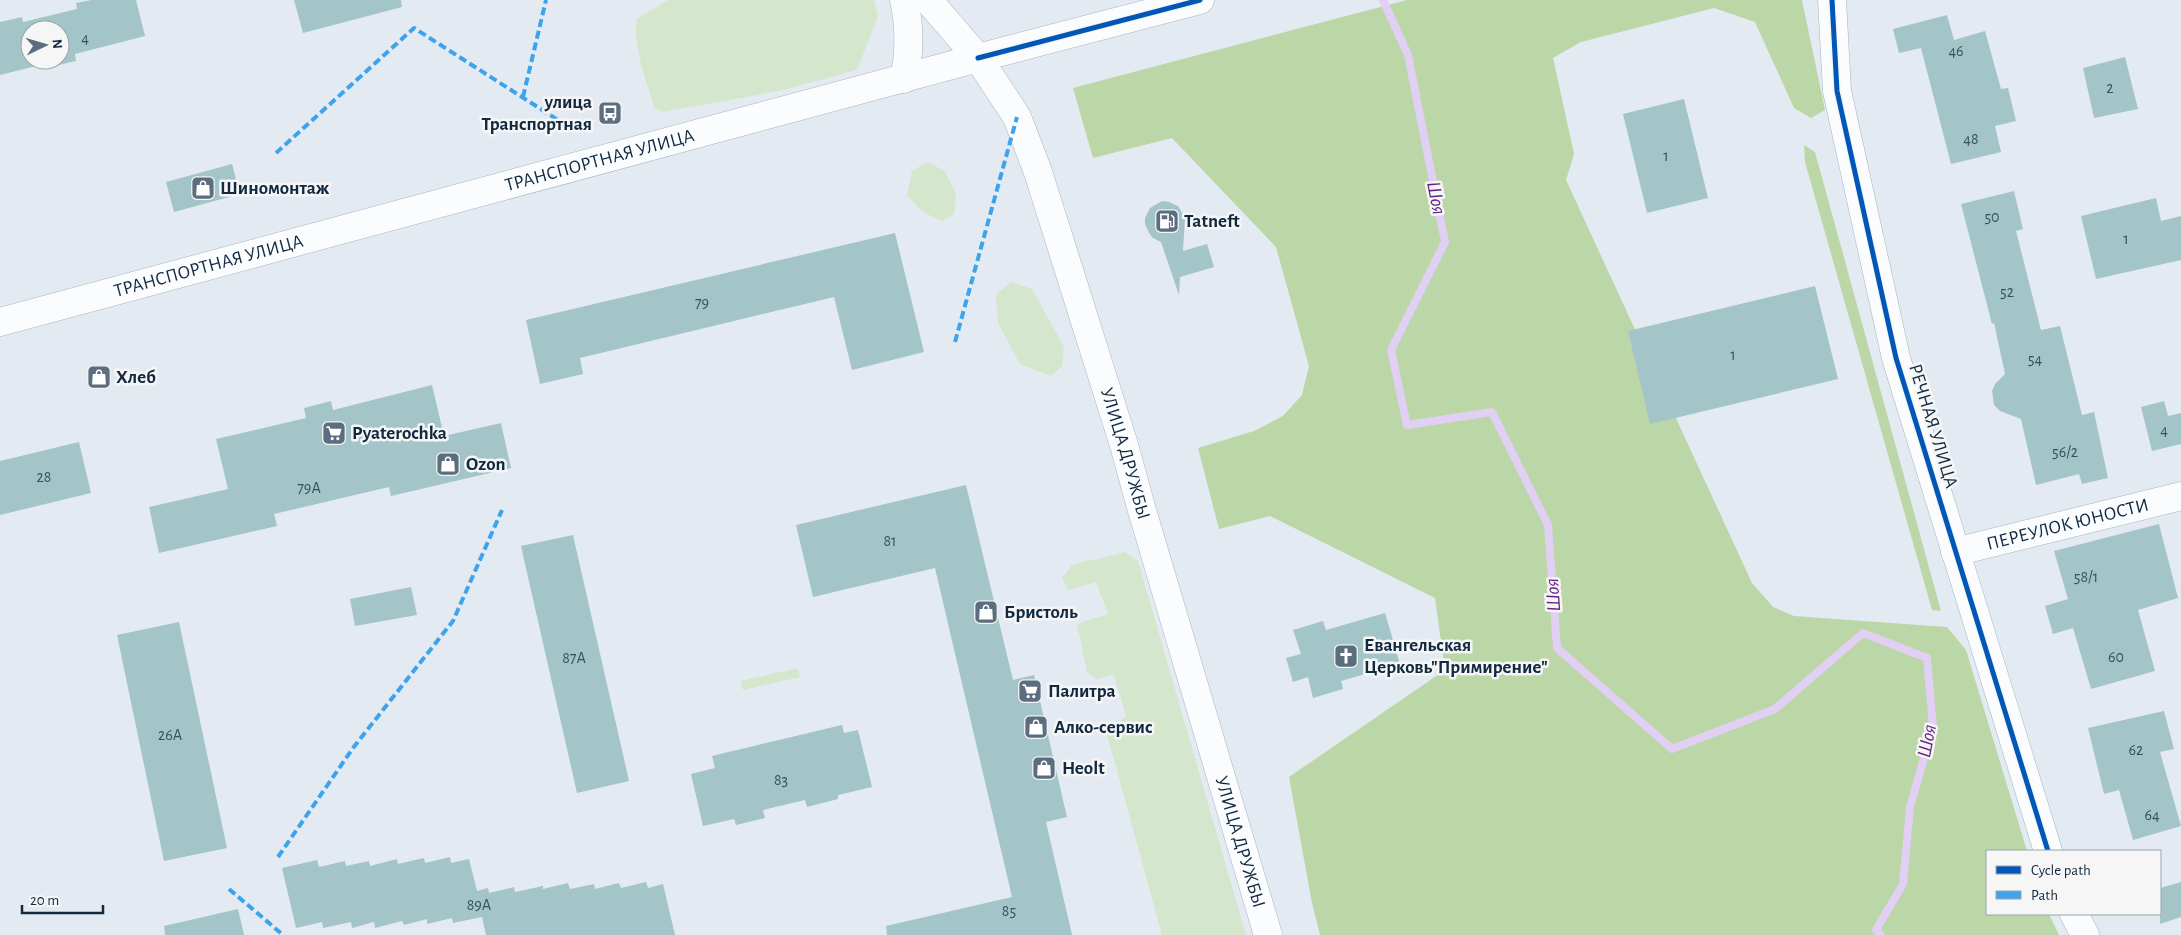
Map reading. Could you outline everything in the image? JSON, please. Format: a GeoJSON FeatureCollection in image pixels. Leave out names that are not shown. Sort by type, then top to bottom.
{"type":"FeatureCollection","features":[{"type":"Feature","properties":{"kind":"main road"},"geometry":{"type":"LineString","coordinates":[[904,0],[908,19],[908,58],[904,79]]}},
{"type":"Feature","properties":{"kind":"main road","name":"УЛИЦА ДРУЖБЫ"},"geometry":{"type":"LineString","coordinates":[[928,0],[978,58],[1018,117],[1038,172],[1124,445],[1268,935]]}},
{"type":"Feature","properties":{"kind":"main road","name":"ТРАНСПОРТНАЯ УЛИЦА"},"geometry":{"type":"LineString","coordinates":[[0,322],[978,58],[1200,0]]}},
{"type":"Feature","properties":{"kind":"main road","name":"РЕЧНАЯ УЛИЦА"},"geometry":{"type":"LineString","coordinates":[[1832,0],[1837,91],[1896,358],[2048,850]]}},
{"type":"Feature","properties":{"kind":"main road","name":"ПЕРЕУЛОК ЮНОСТИ"},"geometry":{"type":"LineString","coordinates":[[1955,552],[2181,496]]}},
{"type":"Feature","properties":{"kind":"main road"},"geometry":{"type":"LineString","coordinates":[[2074,915],[2084,935]]}},
{"type":"Feature","properties":{"kind":"green space"},"geometry":{"type":"Polygon","coordinates":[[[668,0],[874,0],[878,16],[857,70],[779,91],[662,112],[654,107],[638,52],[636,29],[637,19],[668,0]]]}},
{"type":"Feature","properties":{"kind":"green space"},"geometry":{"type":"Polygon","coordinates":[[[1407,0],[1802,0],[1825,110],[1811,118],[1794,108],[1755,22],[1714,8],[1581,42],[1553,58],[1574,154],[1566,180],[1752,583],[1773,607],[1794,616],[1947,627],[1966,650],[2027,850],[1986,850],[1986,915],[2049,915],[2059,935],[1320,935],[1312,903],[1289,777],[1445,670],[1435,598],[1270,516],[1219,529],[1198,448],[1254,431],[1283,416],[1302,395],[1309,366],[1276,247],[1172,138],[1093,158],[1073,88],[1407,0]]]}},
{"type":"Feature","properties":{"kind":"green space"},"geometry":{"type":"Polygon","coordinates":[[[1804,145],[1815,152],[1941,611],[1932,610],[1805,162],[1804,145]]]}},
{"type":"Feature","properties":{"kind":"green space"},"geometry":{"type":"Polygon","coordinates":[[[927,162],[945,171],[956,194],[954,214],[942,221],[923,212],[907,195],[912,171],[927,162]]]}},
{"type":"Feature","properties":{"kind":"green space"},"geometry":{"type":"Polygon","coordinates":[[[1011,282],[1032,289],[1064,347],[1062,366],[1051,376],[1020,364],[998,323],[996,295],[1011,282]]]}},
{"type":"Feature","properties":{"kind":"green space"},"geometry":{"type":"Polygon","coordinates":[[[1125,552],[1138,561],[1246,935],[1162,935],[1107,734],[1126,716],[1114,675],[1096,679],[1087,672],[1077,624],[1108,614],[1096,582],[1068,590],[1062,578],[1072,565],[1125,552]]]}},
{"type":"Feature","properties":{"kind":"green space"},"geometry":{"type":"Polygon","coordinates":[[[798,668],[800,677],[743,690],[741,681],[798,668]]]}},
{"type":"Feature","properties":{"kind":"building"},"geometry":{"type":"Polygon","coordinates":[[[91,0],[136,0],[145,36],[75,54],[76,61],[70,62],[70,20],[31,20],[77,9],[76,3],[91,0]]]}},
{"type":"Feature","properties":{"kind":"building"},"geometry":{"type":"Polygon","coordinates":[[[294,0],[401,0],[402,7],[303,33],[294,0]]]}},
{"type":"Feature","properties":{"kind":"building"},"geometry":{"type":"Polygon","coordinates":[[[1947,15],[1954,40],[1985,31],[2001,89],[2008,88],[2016,121],[1995,126],[2001,152],[1951,164],[1921,48],[1899,53],[1893,29],[1947,15]]]}},
{"type":"Feature","properties":{"kind":"building"},"geometry":{"type":"Polygon","coordinates":[[[22,17],[23,20],[20,20],[20,70],[0,75],[0,22],[22,17]]]}},
{"type":"Feature","properties":{"kind":"building"},"geometry":{"type":"Polygon","coordinates":[[[2125,57],[2138,109],[2094,118],[2083,68],[2125,57]]]}},
{"type":"Feature","properties":{"kind":"building"},"geometry":{"type":"Polygon","coordinates":[[[1684,99],[1708,198],[1647,213],[1623,114],[1684,99]]]}},
{"type":"Feature","properties":{"kind":"building","name":"Шиномонтаж"},"geometry":{"type":"Polygon","coordinates":[[[232,164],[240,194],[174,212],[166,182],[232,164]]]}},
{"type":"Feature","properties":{"kind":"building"},"geometry":{"type":"Polygon","coordinates":[[[2014,191],[2023,229],[2016,231],[2041,330],[2060,326],[2082,415],[2094,412],[2108,478],[2082,484],[2079,474],[2036,485],[2021,419],[2000,411],[1994,405],[1992,391],[1995,384],[2005,374],[1994,323],[1992,324],[1961,204],[2014,191]]]}},
{"type":"Feature","properties":{"kind":"building"},"geometry":{"type":"Polygon","coordinates":[[[2156,198],[2161,221],[2181,216],[2181,260],[2096,279],[2081,216],[2156,198]]]}},
{"type":"Feature","properties":{"kind":"building"},"geometry":{"type":"Polygon","coordinates":[[[1162,201],[1178,206],[1185,218],[1183,251],[1207,244],[1214,267],[1180,277],[1179,295],[1161,242],[1153,238],[1145,224],[1145,218],[1150,208],[1162,201]]]}},
{"type":"Feature","properties":{"kind":"building"},"geometry":{"type":"Polygon","coordinates":[[[895,233],[924,352],[852,370],[834,297],[580,358],[583,374],[540,384],[526,320],[895,233]]]}},
{"type":"Feature","properties":{"kind":"building"},"geometry":{"type":"Polygon","coordinates":[[[1815,286],[1838,379],[1650,424],[1628,331],[1815,286]]]}},
{"type":"Feature","properties":{"kind":"building"},"geometry":{"type":"Polygon","coordinates":[[[432,385],[444,436],[501,423],[511,468],[391,496],[389,487],[274,514],[277,526],[159,553],[149,507],[228,489],[216,439],[306,418],[304,408],[331,401],[333,410],[432,385]]]}},
{"type":"Feature","properties":{"kind":"building"},"geometry":{"type":"Polygon","coordinates":[[[2164,401],[2168,416],[2181,413],[2181,444],[2152,451],[2141,407],[2164,401]]]}},
{"type":"Feature","properties":{"kind":"building"},"geometry":{"type":"Polygon","coordinates":[[[79,442],[91,493],[0,515],[0,461],[79,442]]]}},
{"type":"Feature","properties":{"kind":"building"},"geometry":{"type":"Polygon","coordinates":[[[966,485],[1013,680],[1034,675],[1067,817],[1046,822],[1072,935],[887,935],[886,926],[1012,897],[935,568],[813,597],[796,525],[966,485]]]}},
{"type":"Feature","properties":{"kind":"building"},"geometry":{"type":"Polygon","coordinates":[[[2159,524],[2178,598],[2138,610],[2155,671],[2091,689],[2073,628],[2053,634],[2045,606],[2068,599],[2054,551],[2159,524]]]}},
{"type":"Feature","properties":{"kind":"building"},"geometry":{"type":"Polygon","coordinates":[[[573,535],[629,781],[577,793],[521,546],[573,535]]]}},
{"type":"Feature","properties":{"kind":"building"},"geometry":{"type":"Polygon","coordinates":[[[411,587],[417,615],[355,626],[350,599],[411,587]]]}},
{"type":"Feature","properties":{"kind":"building","name":"Евангельская Церковь\"Примирение\""},"geometry":{"type":"Polygon","coordinates":[[[1385,613],[1400,664],[1341,681],[1343,689],[1313,698],[1308,677],[1293,682],[1286,658],[1301,654],[1293,630],[1323,621],[1326,630],[1385,613]]]}},
{"type":"Feature","properties":{"kind":"building"},"geometry":{"type":"Polygon","coordinates":[[[179,622],[227,848],[164,861],[117,635],[179,622]]]}},
{"type":"Feature","properties":{"kind":"building"},"geometry":{"type":"Polygon","coordinates":[[[2164,711],[2174,749],[2160,752],[2181,826],[2133,840],[2119,790],[2104,794],[2088,728],[2164,711]]]}},
{"type":"Feature","properties":{"kind":"building"},"geometry":{"type":"Polygon","coordinates":[[[842,725],[844,733],[858,730],[872,787],[838,795],[838,799],[807,807],[805,800],[763,810],[765,818],[736,825],[734,819],[703,826],[691,774],[715,768],[712,756],[842,725]]]}},
{"type":"Feature","properties":{"kind":"building"},"geometry":{"type":"Polygon","coordinates":[[[450,857],[451,863],[469,859],[477,891],[488,888],[489,893],[514,887],[515,892],[543,886],[543,889],[568,883],[570,889],[594,884],[595,889],[619,883],[621,888],[646,882],[648,888],[663,884],[675,935],[486,935],[482,917],[453,923],[452,918],[427,924],[427,919],[404,925],[402,921],[375,928],[374,922],[352,928],[351,922],[323,928],[322,922],[296,928],[282,868],[317,860],[319,867],[345,861],[346,866],[369,861],[370,866],[397,859],[398,864],[424,858],[425,863],[450,857]]]}},
{"type":"Feature","properties":{"kind":"building"},"geometry":{"type":"Polygon","coordinates":[[[2181,882],[2181,917],[2160,924],[2161,915],[2161,888],[2181,882]]]}},
{"type":"Feature","properties":{"kind":"building"},"geometry":{"type":"Polygon","coordinates":[[[238,909],[244,935],[165,935],[164,926],[238,909]]]}},
{"type":"Feature","properties":{"kind":"waterway","name":"Шоя"},"geometry":{"type":"LineString","coordinates":[[1383,0],[1408,55],[1445,242],[1391,350],[1407,425],[1492,412],[1548,525],[1557,648],[1672,749],[1775,709],[1863,633],[1927,658],[1933,727],[1910,807],[1903,884],[1876,930],[1881,935]]}},
{"type":"Feature","properties":{"kind":"marked path"},"geometry":{"type":"LineString","coordinates":[[523,97],[546,0]]}},
{"type":"Feature","properties":{"kind":"marked path"},"geometry":{"type":"LineString","coordinates":[[276,153],[414,28],[572,129]]}},
{"type":"Feature","properties":{"kind":"marked path"},"geometry":{"type":"LineString","coordinates":[[955,342],[1017,117]]}},
{"type":"Feature","properties":{"kind":"marked path"},"geometry":{"type":"LineString","coordinates":[[278,857],[353,748],[453,621],[502,510]]}},
{"type":"Feature","properties":{"kind":"marked path"},"geometry":{"type":"LineString","coordinates":[[229,889],[283,935]]}},
{"type":"Feature","properties":{"kind":"cycle path"},"geometry":{"type":"LineString","coordinates":[[978,58],[1200,0]]}},
{"type":"Feature","properties":{"kind":"cycle path"},"geometry":{"type":"LineString","coordinates":[[1832,0],[1837,91],[1896,358],[2048,850]]}},
{"type":"Feature","properties":{"kind":"place","name":"улица Транспортная"},"geometry":{"type":"Point","coordinates":[610,113]}},
{"type":"Feature","properties":{"kind":"place","name":"Шиномонтаж"},"geometry":{"type":"Point","coordinates":[203,188]}},
{"type":"Feature","properties":{"kind":"place","name":"Tatneft"},"geometry":{"type":"Point","coordinates":[1167,221]}},
{"type":"Feature","properties":{"kind":"place","name":"Хлеб"},"geometry":{"type":"Point","coordinates":[99,377]}},
{"type":"Feature","properties":{"kind":"place","name":"Pyaterochka"},"geometry":{"type":"Point","coordinates":[334,433]}},
{"type":"Feature","properties":{"kind":"place","name":"Ozon"},"geometry":{"type":"Point","coordinates":[448,464]}},
{"type":"Feature","properties":{"kind":"place","name":"Бристоль"},"geometry":{"type":"Point","coordinates":[986,612]}},
{"type":"Feature","properties":{"kind":"place","name":"Евангельская Церковь\"Примирение\""},"geometry":{"type":"Point","coordinates":[1346,656]}},
{"type":"Feature","properties":{"kind":"place","name":"Палитра"},"geometry":{"type":"Point","coordinates":[1030,691]}},
{"type":"Feature","properties":{"kind":"place","name":"Алко-сервис"},"geometry":{"type":"Point","coordinates":[1036,727]}},
{"type":"Feature","properties":{"kind":"place","name":"Heolt"},"geometry":{"type":"Point","coordinates":[1044,768]}}]}
